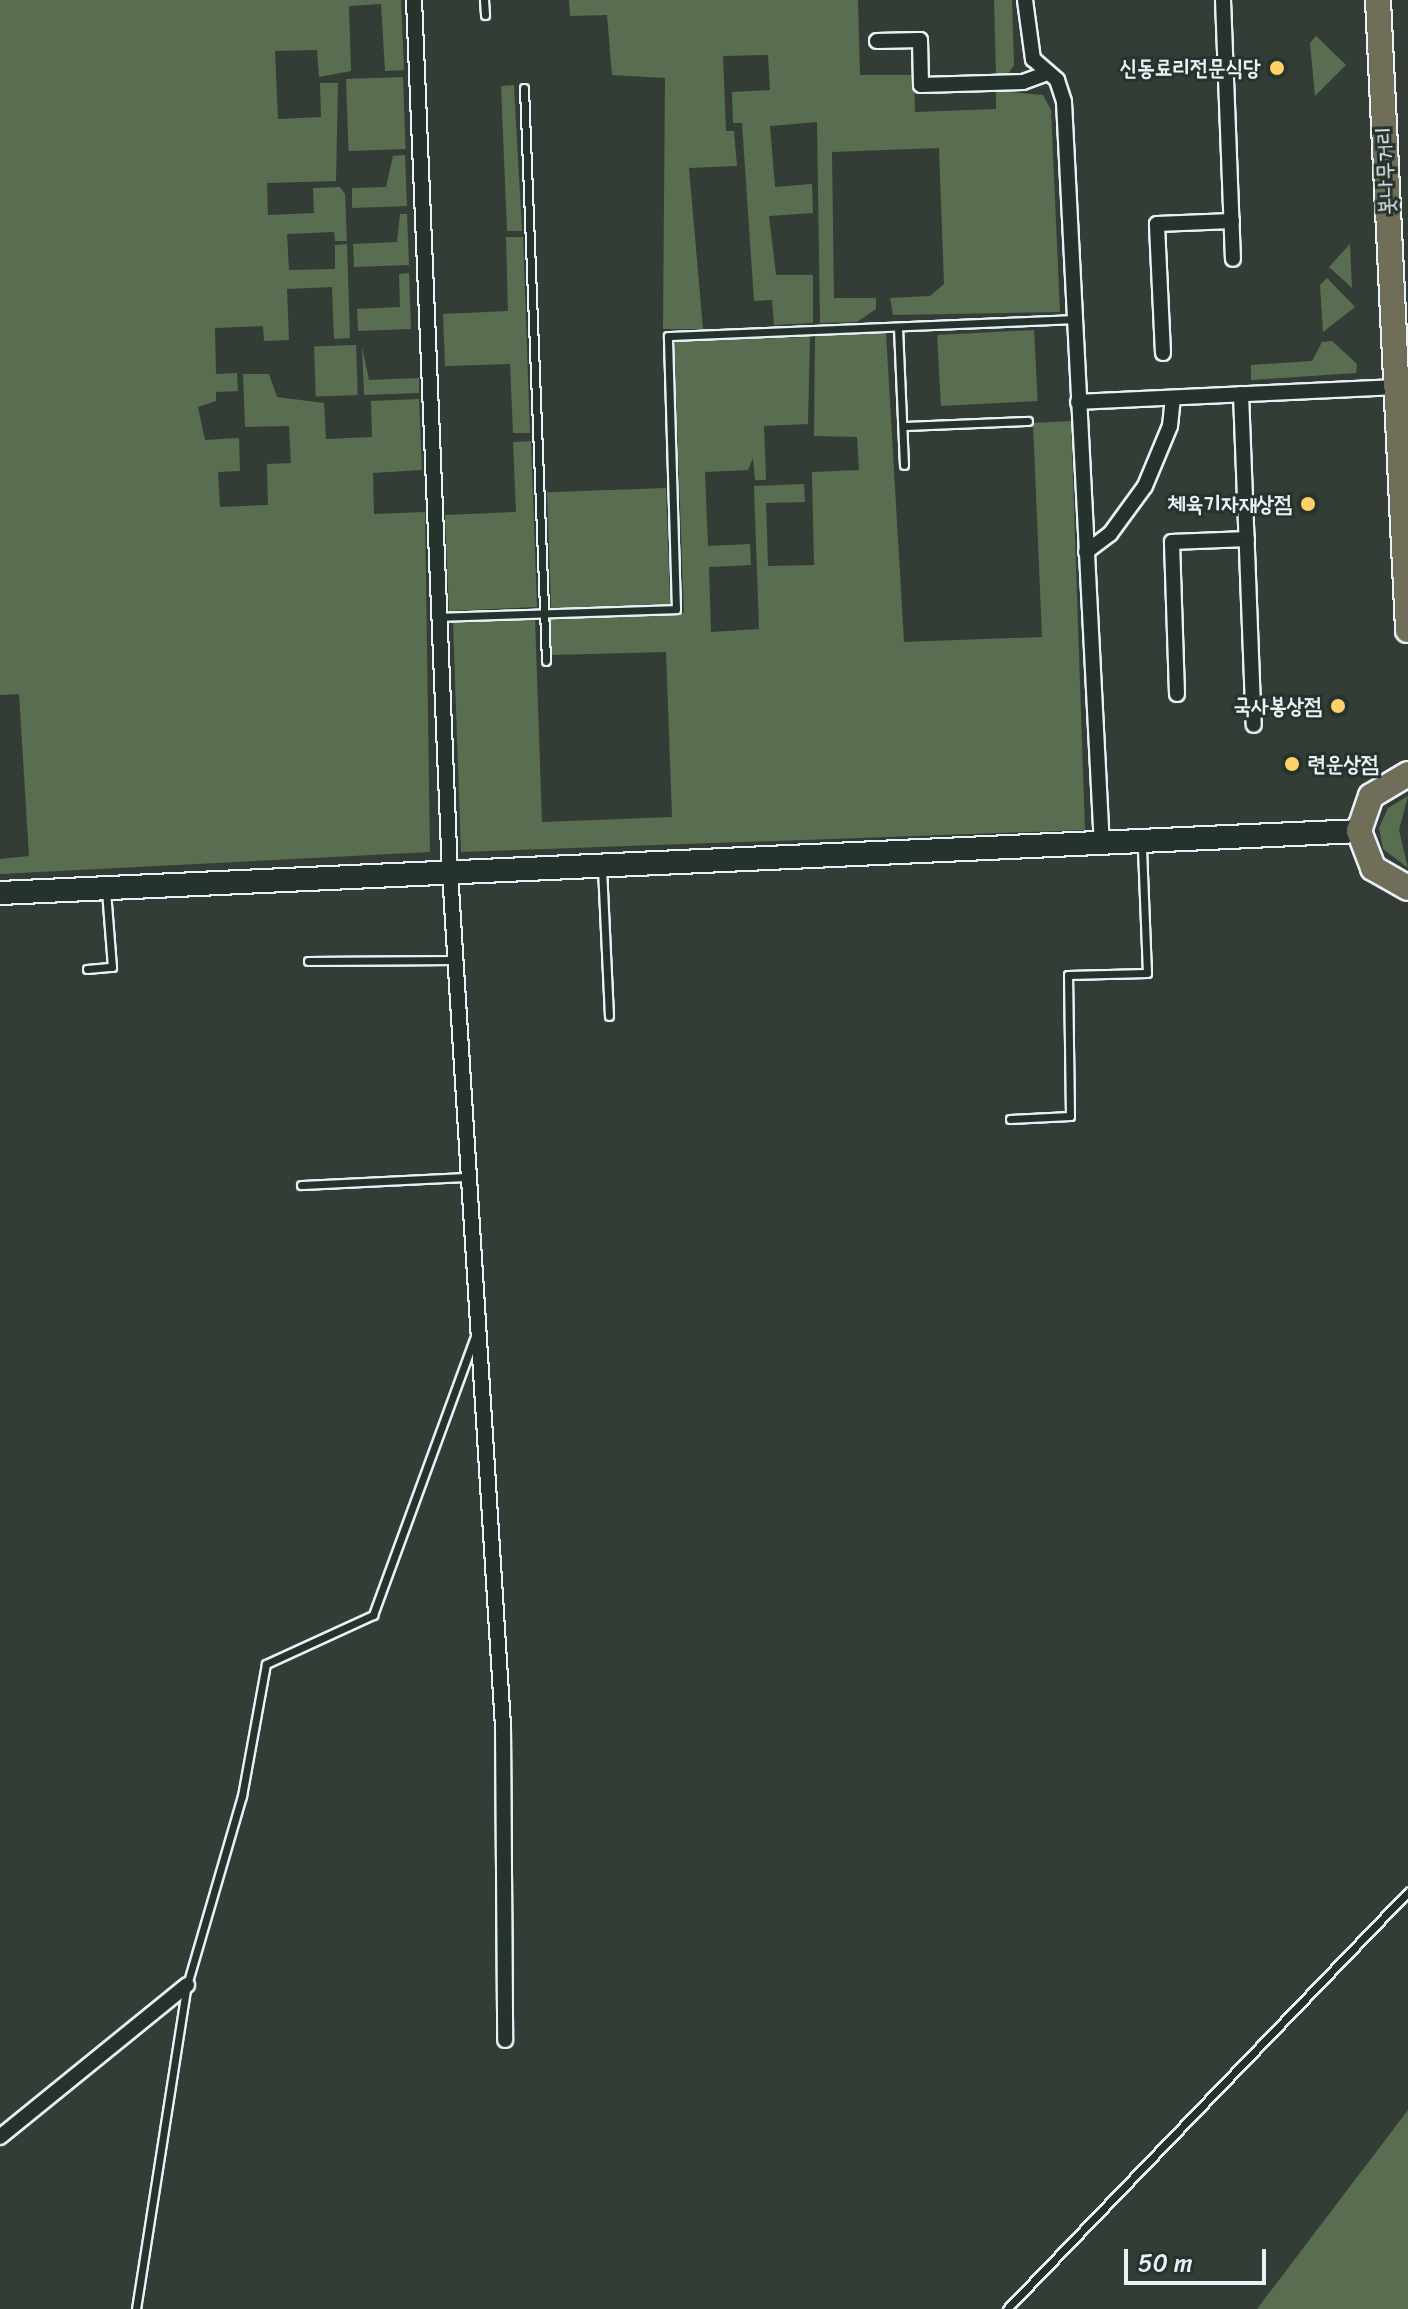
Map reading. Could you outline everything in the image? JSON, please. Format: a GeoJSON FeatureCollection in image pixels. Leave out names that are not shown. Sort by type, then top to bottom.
{"type":"FeatureCollection","features":[{"type":"Feature","properties":{"kind":"main road","name":"봇나무거리"},"geometry":{"type":"LineString","coordinates":[[1378,0],[1402,387],[1408,630]]}},
{"type":"Feature","properties":{"kind":"main road"},"geometry":{"type":"LineString","coordinates":[[1408,774],[1371,796],[1359,831],[1373,868],[1408,888]]}},
{"type":"Feature","properties":{"kind":"street"},"geometry":{"type":"LineString","coordinates":[[414,0],[450,872],[503,1727],[505,2040]]}},
{"type":"Feature","properties":{"kind":"street"},"geometry":{"type":"LineString","coordinates":[[1025,0],[1033,59],[1048,73],[1064,102],[1102,846]]}},
{"type":"Feature","properties":{"kind":"street"},"geometry":{"type":"LineString","coordinates":[[1223,0],[1233,259]]}},
{"type":"Feature","properties":{"kind":"street"},"geometry":{"type":"LineString","coordinates":[[877,41],[920,40],[921,85],[1023,82],[1048,73]]}},
{"type":"Feature","properties":{"kind":"street"},"geometry":{"type":"LineString","coordinates":[[1163,353],[1157,224],[1232,221]]}},
{"type":"Feature","properties":{"kind":"street"},"geometry":{"type":"LineString","coordinates":[[1078,402],[1402,387]]}},
{"type":"Feature","properties":{"kind":"street"},"geometry":{"type":"LineString","coordinates":[[1241,394],[1254,725]]}},
{"type":"Feature","properties":{"kind":"street"},"geometry":{"type":"LineString","coordinates":[[1086,552],[1110,534],[1145,486],[1170,426],[1173,398]]}},
{"type":"Feature","properties":{"kind":"street"},"geometry":{"type":"LineString","coordinates":[[1177,694],[1172,542],[1247,539]]}},
{"type":"Feature","properties":{"kind":"street"},"geometry":{"type":"LineString","coordinates":[[0,893],[1102,846],[1359,831]]}},
{"type":"Feature","properties":{"kind":"street"},"geometry":{"type":"LineString","coordinates":[[0,2137],[187,1985]]}},
{"type":"Feature","properties":{"kind":"lane"},"geometry":{"type":"LineString","coordinates":[[484,0],[485,15]]}},
{"type":"Feature","properties":{"kind":"lane"},"geometry":{"type":"LineString","coordinates":[[524,88],[546,661]]}},
{"type":"Feature","properties":{"kind":"lane"},"geometry":{"type":"LineString","coordinates":[[439,617],[676,609],[668,336],[1073,319]]}},
{"type":"Feature","properties":{"kind":"lane"},"geometry":{"type":"LineString","coordinates":[[898,328],[904,465]]}},
{"type":"Feature","properties":{"kind":"lane"},"geometry":{"type":"LineString","coordinates":[[903,426],[1028,421]]}},
{"type":"Feature","properties":{"kind":"lane"},"geometry":{"type":"LineString","coordinates":[[1010,1119],[1070,1116],[1068,975],[1147,973],[1142,844]]}},
{"type":"Feature","properties":{"kind":"lane"},"geometry":{"type":"LineString","coordinates":[[602,865],[609,1016]]}},
{"type":"Feature","properties":{"kind":"lane"},"geometry":{"type":"LineString","coordinates":[[87,969],[112,967],[106,888]]}},
{"type":"Feature","properties":{"kind":"lane"},"geometry":{"type":"LineString","coordinates":[[308,961],[456,960]]}},
{"type":"Feature","properties":{"kind":"lane"},"geometry":{"type":"LineString","coordinates":[[301,1185],[467,1177]]}},
{"type":"Feature","properties":{"kind":"lane"},"geometry":{"type":"LineString","coordinates":[[136,2309],[187,1985],[242,1796],[266,1664],[373,1615],[479,1324]]}},
{"type":"Feature","properties":{"kind":"lane"},"geometry":{"type":"LineString","coordinates":[[1007,2309],[1408,1892]]}},
{"type":"Feature","properties":{"kind":"green space"},"geometry":{"type":"Polygon","coordinates":[[[0,0],[401,0],[404,70],[385,71],[381,4],[349,6],[351,71],[319,77],[317,50],[275,51],[278,119],[321,117],[320,83],[338,83],[336,181],[267,183],[268,215],[314,213],[313,188],[340,187],[345,194],[347,241],[335,241],[334,232],[287,234],[289,270],[335,269],[335,245],[347,244],[350,338],[334,339],[332,287],[287,289],[289,340],[264,341],[263,326],[215,328],[216,374],[237,373],[238,391],[216,392],[216,401],[198,407],[205,440],[239,438],[240,471],[218,472],[220,507],[268,505],[267,464],[291,463],[289,426],[245,427],[243,374],[269,374],[277,397],[324,403],[326,439],[372,437],[371,401],[419,399],[422,470],[373,473],[374,514],[425,512],[430,852],[0,874],[0,859],[29,856],[19,694],[0,695],[0,0]]]}},
{"type":"Feature","properties":{"kind":"green space"},"geometry":{"type":"Polygon","coordinates":[[[569,0],[858,0],[860,75],[914,75],[915,112],[996,109],[996,91],[1043,95],[1051,110],[1060,312],[893,315],[890,298],[930,296],[944,284],[939,148],[832,152],[834,298],[876,298],[876,309],[857,322],[820,323],[817,122],[770,126],[775,187],[812,184],[813,213],[769,216],[776,275],[813,275],[813,323],[774,325],[772,300],[754,301],[742,123],[733,123],[732,92],[770,90],[768,55],[723,56],[726,131],[734,131],[737,166],[689,168],[703,329],[663,329],[665,78],[612,75],[607,15],[570,16],[569,0]]]}},
{"type":"Feature","properties":{"kind":"green space"},"geometry":{"type":"Polygon","coordinates":[[[994,0],[1012,0],[1014,65],[1007,75],[996,75],[994,0]]]}},
{"type":"Feature","properties":{"kind":"green space"},"geometry":{"type":"Polygon","coordinates":[[[1316,36],[1346,65],[1315,96],[1310,43],[1316,36]]]}},
{"type":"Feature","properties":{"kind":"green space"},"geometry":{"type":"Polygon","coordinates":[[[403,77],[406,149],[349,151],[346,79],[403,77]]]}},
{"type":"Feature","properties":{"kind":"green space"},"geometry":{"type":"Polygon","coordinates":[[[514,85],[522,231],[507,231],[501,86],[514,85]]]}},
{"type":"Feature","properties":{"kind":"green space"},"geometry":{"type":"Polygon","coordinates":[[[405,155],[407,206],[352,208],[352,188],[386,187],[393,156],[405,155]]]}},
{"type":"Feature","properties":{"kind":"green space"},"geometry":{"type":"Polygon","coordinates":[[[400,214],[407,214],[409,265],[354,267],[353,244],[397,242],[400,214]]]}},
{"type":"Feature","properties":{"kind":"green space"},"geometry":{"type":"Polygon","coordinates":[[[506,237],[523,237],[530,433],[513,433],[510,364],[445,366],[443,314],[508,311],[506,237]]]}},
{"type":"Feature","properties":{"kind":"green space"},"geometry":{"type":"Polygon","coordinates":[[[1350,244],[1352,288],[1329,267],[1350,244]]]}},
{"type":"Feature","properties":{"kind":"green space"},"geometry":{"type":"Polygon","coordinates":[[[409,273],[411,329],[358,331],[357,309],[400,307],[399,274],[409,273]]]}},
{"type":"Feature","properties":{"kind":"green space"},"geometry":{"type":"Polygon","coordinates":[[[1327,278],[1355,307],[1323,332],[1320,285],[1327,278]]]}},
{"type":"Feature","properties":{"kind":"green space"},"geometry":{"type":"Polygon","coordinates":[[[1034,330],[1038,401],[941,406],[937,335],[1034,330]]]}},
{"type":"Feature","properties":{"kind":"green space"},"geometry":{"type":"Polygon","coordinates":[[[886,333],[904,642],[1042,637],[1033,423],[1071,421],[1085,830],[461,852],[453,622],[535,619],[542,822],[672,817],[666,652],[551,655],[550,618],[684,613],[674,341],[810,337],[808,424],[764,426],[766,480],[755,480],[753,458],[748,470],[705,472],[708,546],[750,544],[751,565],[709,567],[711,632],[759,629],[754,486],[804,484],[805,502],[766,503],[768,566],[814,565],[812,472],[859,470],[857,437],[814,436],[815,336],[886,333]]]}},
{"type":"Feature","properties":{"kind":"green space"},"geometry":{"type":"Polygon","coordinates":[[[1332,341],[1357,364],[1356,373],[1251,380],[1251,365],[1312,361],[1322,342],[1332,341]]]}},
{"type":"Feature","properties":{"kind":"green space"},"geometry":{"type":"Polygon","coordinates":[[[356,345],[358,395],[316,396],[314,346],[356,345]]]}},
{"type":"Feature","properties":{"kind":"green space"},"geometry":{"type":"Polygon","coordinates":[[[362,347],[369,380],[419,378],[419,393],[364,395],[362,347]]]}},
{"type":"Feature","properties":{"kind":"green space"},"geometry":{"type":"Polygon","coordinates":[[[531,441],[537,607],[449,611],[445,515],[516,512],[513,442],[531,441]]]}},
{"type":"Feature","properties":{"kind":"green space"},"geometry":{"type":"Polygon","coordinates":[[[666,488],[670,604],[551,608],[547,492],[666,488]]]}},
{"type":"Feature","properties":{"kind":"green space"},"geometry":{"type":"Polygon","coordinates":[[[1408,796],[1399,830],[1408,868],[1383,849],[1379,828],[1388,808],[1408,796]]]}},
{"type":"Feature","properties":{"kind":"green space"},"geometry":{"type":"Polygon","coordinates":[[[1408,2110],[1408,2309],[1257,2309],[1408,2110]]]}},
{"type":"Feature","properties":{"kind":"place","name":"신동료리전문식당"},"geometry":{"type":"Point","coordinates":[1277,68]}},
{"type":"Feature","properties":{"kind":"place","name":"체육기자재상점"},"geometry":{"type":"Point","coordinates":[1308,504]}},
{"type":"Feature","properties":{"kind":"place","name":"국사봉상점"},"geometry":{"type":"Point","coordinates":[1338,706]}},
{"type":"Feature","properties":{"kind":"place","name":"련운상점"},"geometry":{"type":"Point","coordinates":[1292,764]}}]}
